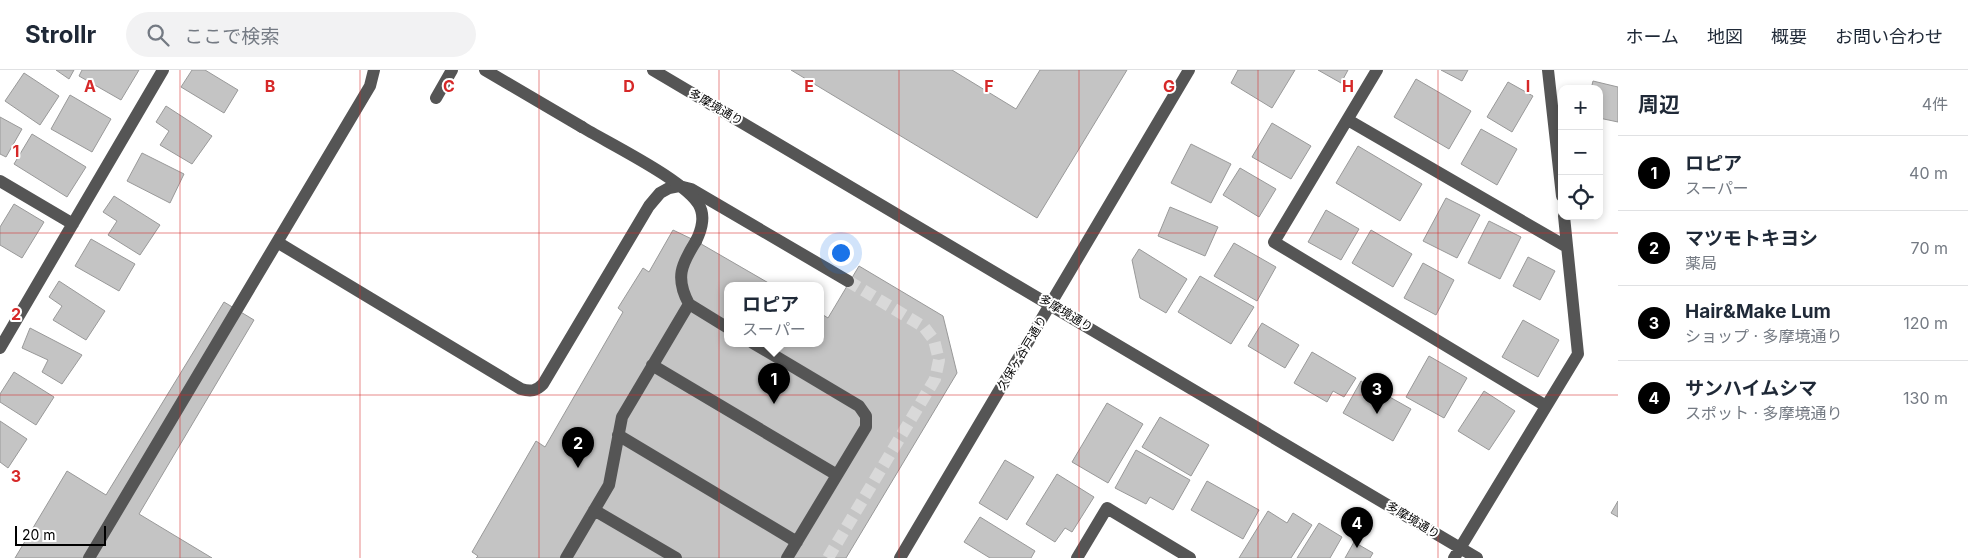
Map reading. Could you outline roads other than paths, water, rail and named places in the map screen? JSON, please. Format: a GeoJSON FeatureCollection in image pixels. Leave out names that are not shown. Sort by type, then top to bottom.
{"type":"FeatureCollection","features":[{"type":"Feature","properties":{"kind":"street"},"geometry":{"type":"LineString","coordinates":[[0,348],[163,70]]}},
{"type":"Feature","properties":{"kind":"street"},"geometry":{"type":"LineString","coordinates":[[89,558],[370,86],[374,70]]}},
{"type":"Feature","properties":{"kind":"street"},"geometry":{"type":"LineString","coordinates":[[436,98],[452,70]]}},
{"type":"Feature","properties":{"kind":"street"},"geometry":{"type":"LineString","coordinates":[[485,70],[676,182],[690,194],[700,207],[703,221],[681,270],[680,288],[689,304],[724,326]]}},
{"type":"Feature","properties":{"kind":"street","name":"多摩境通り"},"geometry":{"type":"LineString","coordinates":[[652,70],[1051,304],[1458,553],[1477,558]]}},
{"type":"Feature","properties":{"kind":"street","name":"久保ヶ谷戸通り"},"geometry":{"type":"LineString","coordinates":[[900,558],[1189,70]]}},
{"type":"Feature","properties":{"kind":"street"},"geometry":{"type":"LineString","coordinates":[[1377,70],[1274,242],[1546,406]]}},
{"type":"Feature","properties":{"kind":"street"},"geometry":{"type":"LineString","coordinates":[[1548,70],[1560,175]]}},
{"type":"Feature","properties":{"kind":"street"},"geometry":{"type":"LineString","coordinates":[[1348,120],[1567,247]]}},
{"type":"Feature","properties":{"kind":"street"},"geometry":{"type":"LineString","coordinates":[[0,180],[72,224]]}},
{"type":"Feature","properties":{"kind":"street"},"geometry":{"type":"LineString","coordinates":[[277,242],[521,390],[529,391],[537,390],[543,384],[639,220],[660,193],[669,188],[679,186],[691,189],[848,281]]}},
{"type":"Feature","properties":{"kind":"street"},"geometry":{"type":"LineString","coordinates":[[1458,553],[1578,354],[1564,220]]}},
{"type":"Feature","properties":{"kind":"street"},"geometry":{"type":"LineString","coordinates":[[566,558],[609,485],[622,417],[689,304]]}},
{"type":"Feature","properties":{"kind":"street"},"geometry":{"type":"LineString","coordinates":[[760,347],[859,406],[866,416],[866,427],[787,558]]}},
{"type":"Feature","properties":{"kind":"street"},"geometry":{"type":"LineString","coordinates":[[652,365],[837,475]]}},
{"type":"Feature","properties":{"kind":"street"},"geometry":{"type":"LineString","coordinates":[[618,435],[797,542]]}},
{"type":"Feature","properties":{"kind":"street"},"geometry":{"type":"LineString","coordinates":[[1077,558],[1107,508],[1190,558]]}},
{"type":"Feature","properties":{"kind":"street"},"geometry":{"type":"LineString","coordinates":[[594,510],[676,558]]}},
{"type":"Feature","properties":{"kind":"tunnel"},"geometry":{"type":"LineString","coordinates":[[828,558],[935,379],[939,360],[934,340],[924,327],[848,281]]}},
{"type":"Feature","properties":{"kind":"place","name":"ロピア"},"geometry":{"type":"Point","coordinates":[774,404]}},
{"type":"Feature","properties":{"kind":"place","name":"Hair&Make Lum"},"geometry":{"type":"Point","coordinates":[1377,414]}},
{"type":"Feature","properties":{"kind":"place","name":"マツモトキヨシ"},"geometry":{"type":"Point","coordinates":[578,468]}},
{"type":"Feature","properties":{"kind":"place","name":"サンハイムシマ"},"geometry":{"type":"Point","coordinates":[1357,548]}}]}
